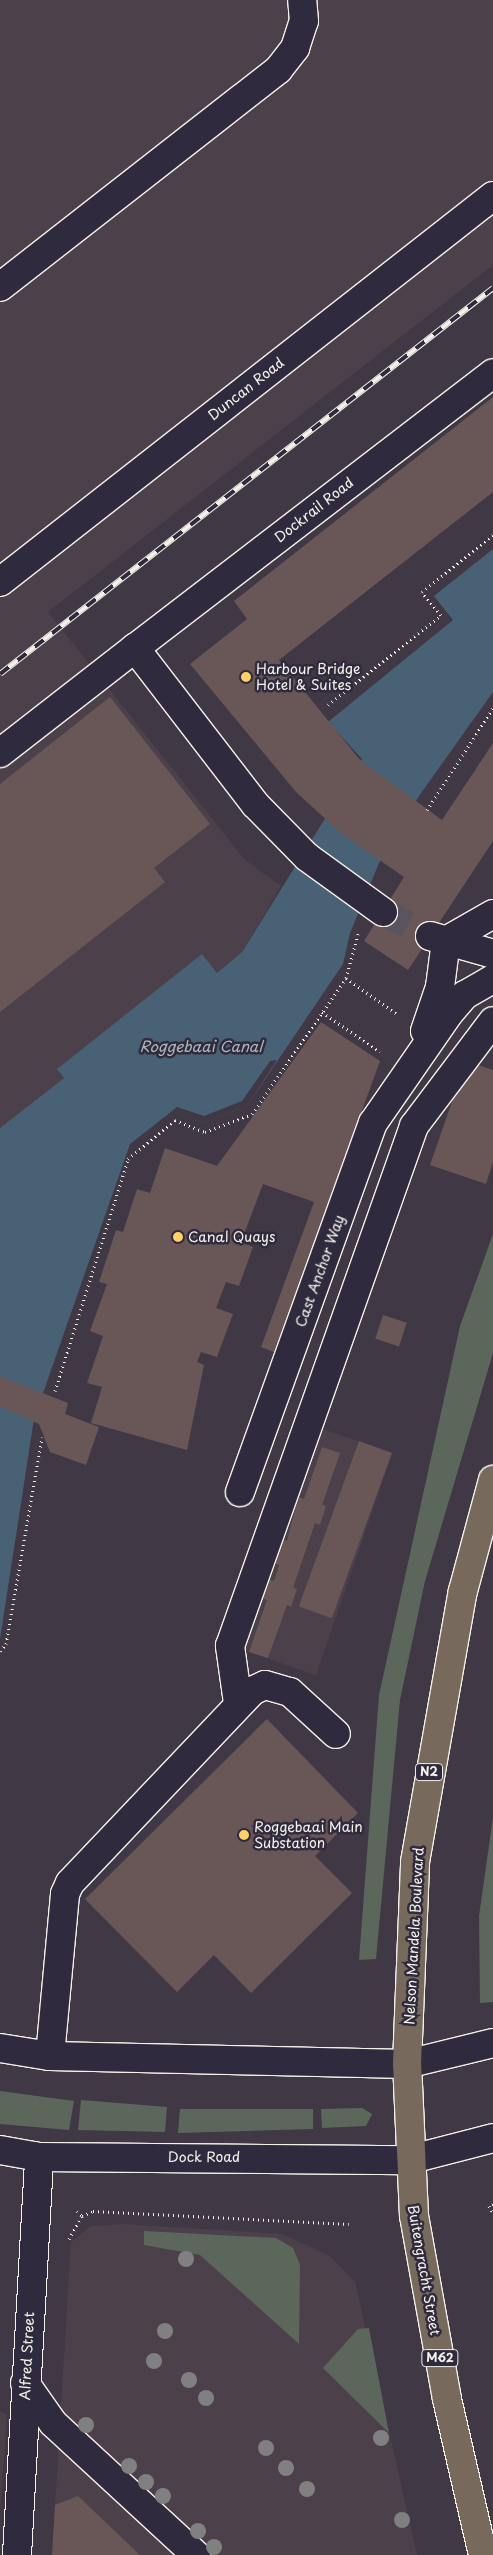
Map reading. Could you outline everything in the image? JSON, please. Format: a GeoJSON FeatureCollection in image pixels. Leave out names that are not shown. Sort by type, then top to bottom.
{"type":"FeatureCollection","features":[{"type":"Feature","properties":{"kind":"main road","name":"Nelson Mandela Boulevard"},"geometry":{"type":"LineString","coordinates":[[408,2160],[407,2064],[415,1862],[463,1590],[492,1483]]}},
{"type":"Feature","properties":{"kind":"main road","name":"Buitengracht Street"},"geometry":{"type":"LineString","coordinates":[[408,2160],[447,2399],[483,2555]]}},
{"type":"Feature","properties":{"kind":"street"},"geometry":{"type":"LineString","coordinates":[[0,287],[278,70],[296,48],[304,21],[302,0]]}},
{"type":"Feature","properties":{"kind":"street","name":"Duncan Road"},"geometry":{"type":"LineString","coordinates":[[0,582],[493,196]]}},
{"type":"Feature","properties":{"kind":"street","name":"Dockrail Road"},"geometry":{"type":"LineString","coordinates":[[0,753],[493,373]]}},
{"type":"Feature","properties":{"kind":"street"},"geometry":{"type":"LineString","coordinates":[[135,648],[239,784],[282,831],[307,857],[377,908]]}},
{"type":"Feature","properties":{"kind":"street"},"geometry":{"type":"LineString","coordinates":[[438,938],[493,914]]}},
{"type":"Feature","properties":{"kind":"street"},"geometry":{"type":"LineString","coordinates":[[438,938],[493,954]]}},
{"type":"Feature","properties":{"kind":"street","name":"Cast Anchor Way"},"geometry":{"type":"LineString","coordinates":[[414,1058],[437,1000],[438,938]]}},
{"type":"Feature","properties":{"kind":"street","name":"Cast Anchor Way"},"geometry":{"type":"LineString","coordinates":[[240,1492],[373,1123],[414,1058],[465,995],[493,979]]}},
{"type":"Feature","properties":{"kind":"street"},"geometry":{"type":"LineString","coordinates":[[238,1702],[230,1646],[414,1126],[493,1021]]}},
{"type":"Feature","properties":{"kind":"street"},"geometry":{"type":"LineString","coordinates":[[50,2056],[67,1888],[238,1702],[265,1685],[276,1686],[290,1692],[336,1734]]}},
{"type":"Feature","properties":{"kind":"street"},"geometry":{"type":"LineString","coordinates":[[0,2048],[50,2056],[407,2064],[493,2043]]}},
{"type":"Feature","properties":{"kind":"street","name":"Dock Road"},"geometry":{"type":"LineString","coordinates":[[0,2150],[39,2157],[408,2160],[493,2138]]}},
{"type":"Feature","properties":{"kind":"street","name":"Alfred Street"},"geometry":{"type":"LineString","coordinates":[[17,2555],[39,2157]]}},
{"type":"Feature","properties":{"kind":"street"},"geometry":{"type":"LineString","coordinates":[[26,2383],[52,2423],[196,2555]]}},
{"type":"Feature","properties":{"kind":"path"},"geometry":{"type":"LineString","coordinates":[[328,705],[441,615],[422,592],[493,535]]}},
{"type":"Feature","properties":{"kind":"path"},"geometry":{"type":"LineString","coordinates":[[427,810],[493,708]]}},
{"type":"Feature","properties":{"kind":"path"},"geometry":{"type":"LineString","coordinates":[[55,1391],[128,1159],[175,1120],[205,1132],[252,1114],[346,978],[359,931]]}},
{"type":"Feature","properties":{"kind":"path"},"geometry":{"type":"LineString","coordinates":[[346,978],[403,1019]]}},
{"type":"Feature","properties":{"kind":"path"},"geometry":{"type":"LineString","coordinates":[[322,1012],[379,1053],[384,1046]]}},
{"type":"Feature","properties":{"kind":"path"},"geometry":{"type":"LineString","coordinates":[[0,1651],[6,1644],[42,1437]]}},
{"type":"Feature","properties":{"kind":"path"},"geometry":{"type":"LineString","coordinates":[[493,2204],[489,2206],[493,2213]]}},
{"type":"Feature","properties":{"kind":"path"},"geometry":{"type":"LineString","coordinates":[[77,2210],[82,2216]]}},
{"type":"Feature","properties":{"kind":"path"},"geometry":{"type":"LineString","coordinates":[[65,2245],[82,2216],[93,2211],[349,2224]]}},
{"type":"Feature","properties":{"kind":"shaded area"},"geometry":{"type":"Polygon","coordinates":[[[0,0],[493,0],[493,265],[48,612],[245,860],[281,886],[242,952],[217,973],[202,955],[57,1069],[64,1078],[0,1128],[0,0]]]}},
{"type":"Feature","properties":{"kind":"shaded area"},"geometry":{"type":"Polygon","coordinates":[[[314,1426],[392,1453],[316,1675],[237,1648],[314,1426]]]}},
{"type":"Feature","properties":{"kind":"shaded area"},"geometry":{"type":"Polygon","coordinates":[[[124,2224],[282,2234],[330,2256],[355,2282],[417,2555],[52,2555],[71,2242],[91,2226],[124,2224]]]}},
{"type":"Feature","properties":{"kind":"shaded area"},"geometry":{"type":"Polygon","coordinates":[[[0,2411],[7,2415],[0,2511],[0,2411]]]}},
{"type":"Feature","properties":{"kind":"green space"},"geometry":{"type":"Polygon","coordinates":[[[493,1234],[493,1353],[425,1581],[400,1700],[376,1959],[359,1960],[379,1695],[460,1326],[493,1234]]]}},
{"type":"Feature","properties":{"kind":"green space"},"geometry":{"type":"Polygon","coordinates":[[[493,1817],[493,2002],[480,2003],[479,1916],[493,1817]]]}},
{"type":"Feature","properties":{"kind":"green space"},"geometry":{"type":"Polygon","coordinates":[[[0,2091],[74,2101],[69,2130],[0,2124],[0,2091]]]}},
{"type":"Feature","properties":{"kind":"green space"},"geometry":{"type":"Polygon","coordinates":[[[81,2100],[167,2107],[165,2132],[78,2130],[81,2100]]]}},
{"type":"Feature","properties":{"kind":"green space"},"geometry":{"type":"Polygon","coordinates":[[[362,2108],[372,2114],[366,2126],[322,2128],[321,2109],[362,2108]]]}},
{"type":"Feature","properties":{"kind":"green space"},"geometry":{"type":"Polygon","coordinates":[[[180,2109],[313,2109],[313,2129],[178,2133],[180,2109]]]}},
{"type":"Feature","properties":{"kind":"green space"},"geometry":{"type":"Polygon","coordinates":[[[144,2231],[276,2238],[293,2248],[300,2265],[299,2344],[200,2255],[144,2245],[144,2231]]]}},
{"type":"Feature","properties":{"kind":"green space"},"geometry":{"type":"Polygon","coordinates":[[[369,2328],[389,2433],[323,2368],[358,2329],[369,2328]]]}},
{"type":"Feature","properties":{"kind":"water","name":"Roggebaai Canal"},"geometry":{"type":"Polygon","coordinates":[[[493,549],[493,692],[419,796],[379,863],[350,933],[343,964],[247,1106],[203,1123],[172,1111],[130,1144],[34,1419],[0,1639],[0,1128],[64,1078],[57,1069],[202,954],[217,973],[242,952],[362,759],[328,722],[453,620],[434,596],[493,549]]]}},
{"type":"Feature","properties":{"kind":"pier"},"geometry":{"type":"Polygon","coordinates":[[[277,1060],[247,1106],[203,1123],[172,1111],[177,1107],[204,1116],[242,1101],[270,1061],[277,1060]]]}},
{"type":"Feature","properties":{"kind":"building","name":"Harbour Bridge Hotel & Suites"},"geometry":{"type":"Polygon","coordinates":[[[493,397],[493,492],[279,660],[360,760],[442,820],[493,743],[493,841],[408,970],[364,941],[404,877],[342,834],[296,792],[190,664],[247,619],[234,601],[493,397]]]}},
{"type":"Feature","properties":{"kind":"building"},"geometry":{"type":"Polygon","coordinates":[[[110,697],[210,824],[154,868],[165,882],[0,1012],[0,784],[110,697]]]}},
{"type":"Feature","properties":{"kind":"building","name":"Canal Quays"},"geometry":{"type":"Polygon","coordinates":[[[321,1022],[380,1061],[274,1352],[261,1347],[314,1202],[263,1184],[241,1242],[253,1247],[239,1286],[226,1282],[216,1308],[233,1314],[217,1357],[201,1352],[197,1362],[204,1365],[187,1450],[91,1423],[102,1387],[87,1383],[103,1336],[90,1331],[107,1284],[99,1282],[116,1230],[123,1232],[137,1189],[150,1193],[165,1148],[217,1166],[321,1022]]]}},
{"type":"Feature","properties":{"kind":"building"},"geometry":{"type":"Polygon","coordinates":[[[466,1061],[493,1070],[493,1162],[486,1184],[430,1165],[466,1061]]]}},
{"type":"Feature","properties":{"kind":"building"},"geometry":{"type":"Polygon","coordinates":[[[383,1315],[407,1323],[399,1347],[375,1339],[383,1315]]]}},
{"type":"Feature","properties":{"kind":"building"},"geometry":{"type":"Polygon","coordinates":[[[0,1376],[68,1403],[65,1414],[99,1427],[86,1465],[50,1452],[39,1424],[0,1406],[0,1376]]]}},
{"type":"Feature","properties":{"kind":"building"},"geometry":{"type":"Polygon","coordinates":[[[359,1441],[392,1453],[332,1618],[299,1606],[359,1441]]]}},
{"type":"Feature","properties":{"kind":"building"},"geometry":{"type":"Polygon","coordinates":[[[322,1447],[340,1453],[322,1505],[326,1506],[320,1525],[315,1523],[293,1588],[297,1589],[291,1607],[287,1605],[268,1658],[249,1652],[267,1600],[262,1598],[269,1579],[274,1581],[279,1565],[271,1562],[279,1538],[287,1541],[298,1497],[304,1499],[322,1447]]]}},
{"type":"Feature","properties":{"kind":"building","name":"Roggebaai Main Substation"},"geometry":{"type":"Polygon","coordinates":[[[267,1719],[358,1813],[315,1856],[352,1893],[251,1993],[214,1955],[177,1992],[85,1899],[267,1719]]]}},
{"type":"Feature","properties":{"kind":"building"},"geometry":{"type":"Polygon","coordinates":[[[78,2496],[140,2555],[52,2555],[55,2505],[78,2496]]]}},
{"type":"Feature","properties":{"kind":"tunnel"},"geometry":{"type":"LineString","coordinates":[[383,912],[430,936]]}},
{"type":"Feature","properties":{"kind":"railway"},"geometry":{"type":"LineString","coordinates":[[0,674],[493,288]]}},
{"type":"Feature","properties":{"kind":"place","name":"Harbour Bridge Hotel & Suites"},"geometry":{"type":"Point","coordinates":[246,677]}},
{"type":"Feature","properties":{"kind":"place","name":"Canal Quays"},"geometry":{"type":"Point","coordinates":[178,1237]}},
{"type":"Feature","properties":{"kind":"place","name":"Roggebaai Main Substation"},"geometry":{"type":"Point","coordinates":[244,1835]}}]}
